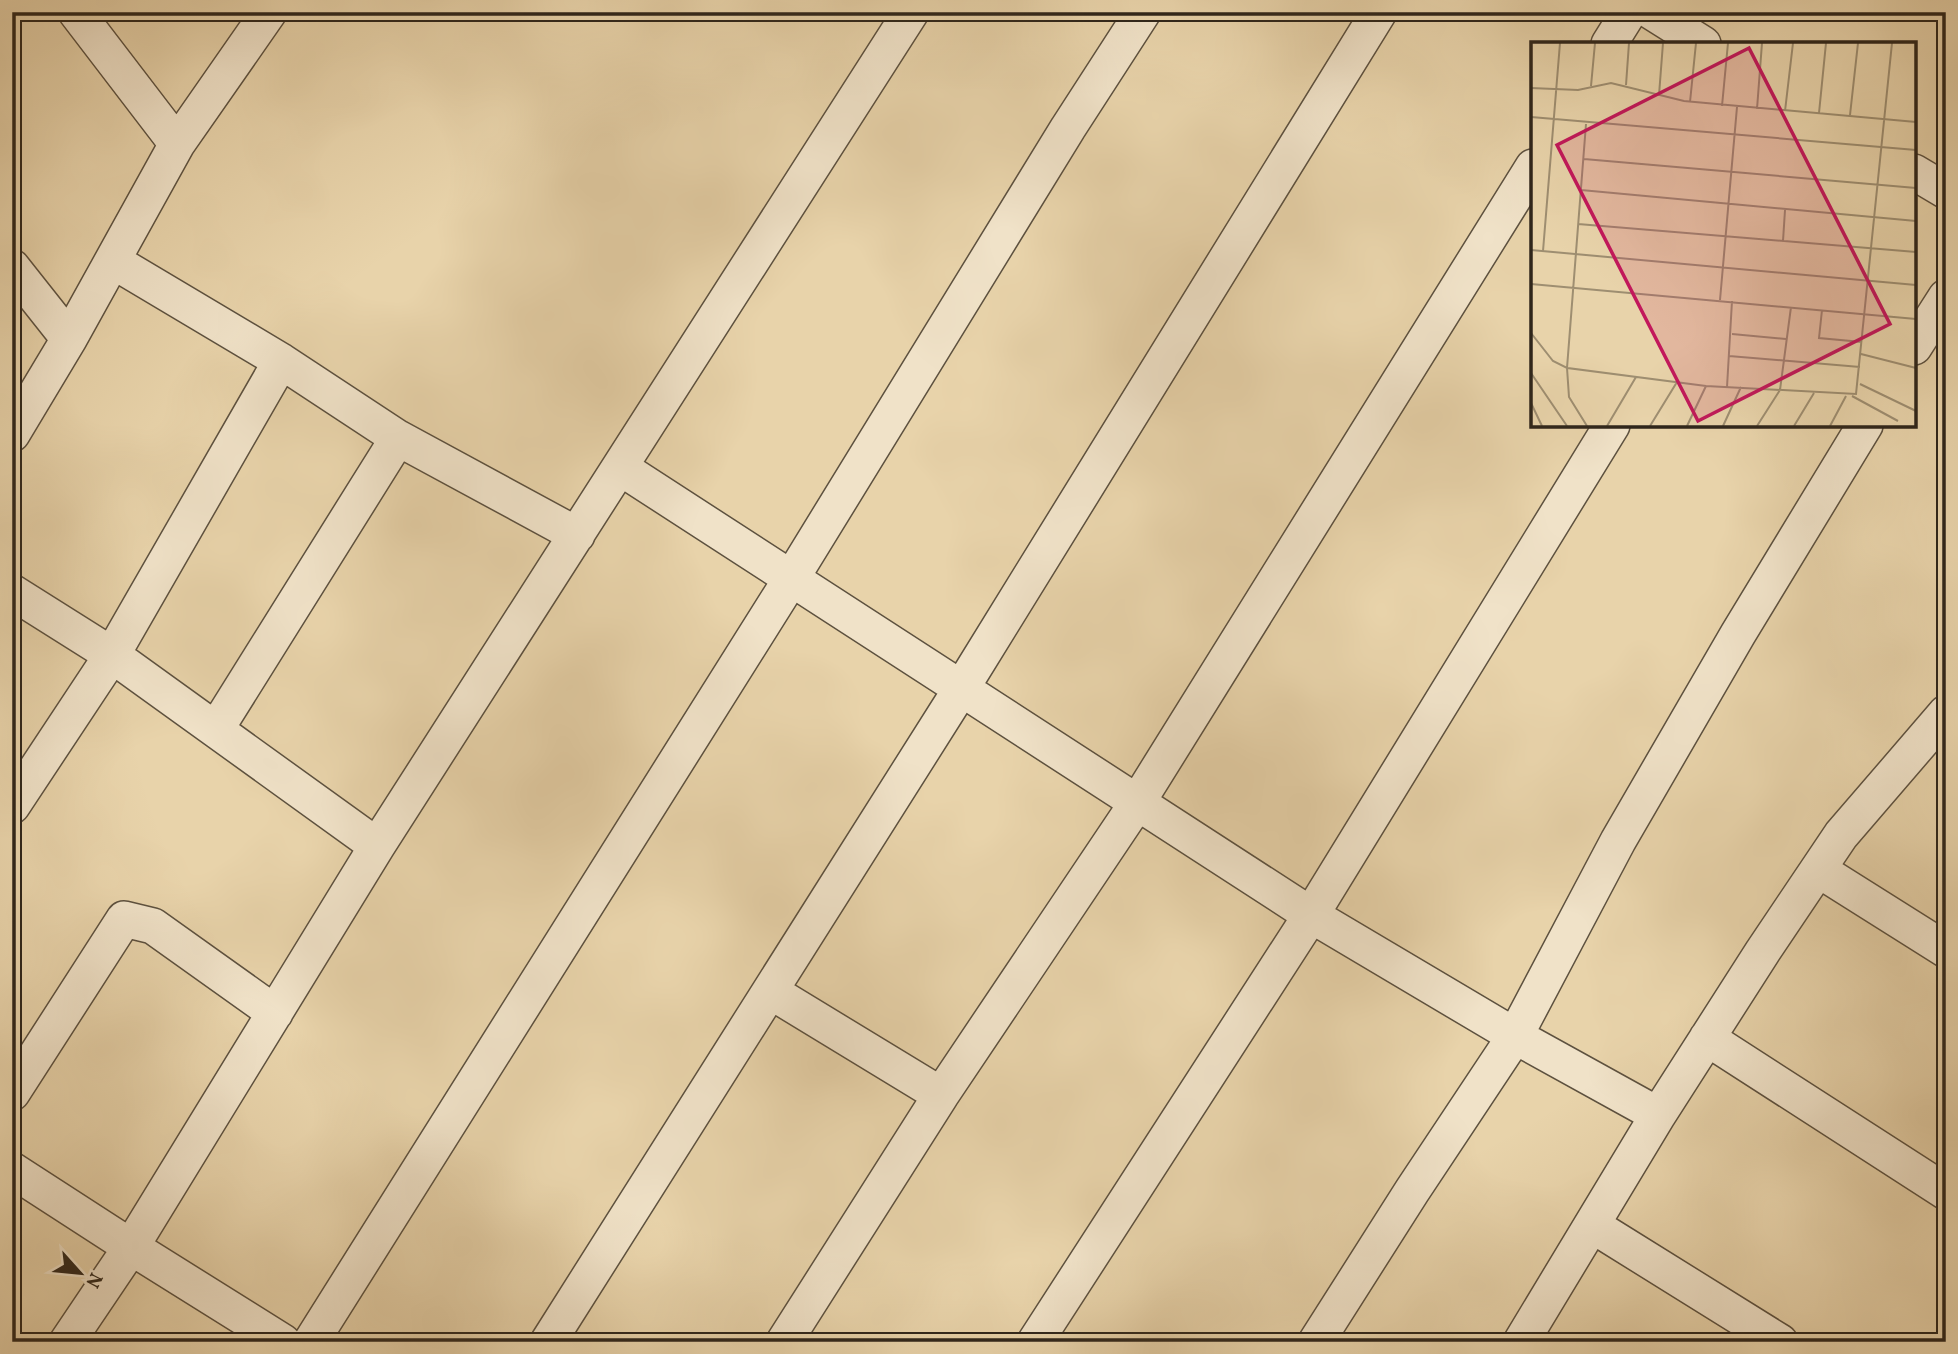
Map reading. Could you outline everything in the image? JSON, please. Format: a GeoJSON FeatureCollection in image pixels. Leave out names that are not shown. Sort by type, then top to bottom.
{"type":"FeatureCollection","features":[{"type":"Feature","properties":{"kind":"street"},"geometry":{"type":"LineString","coordinates":[[76,12],[177,144]]}},
{"type":"Feature","properties":{"kind":"street"},"geometry":{"type":"LineString","coordinates":[[12,434],[69,339],[177,144],[269,12]]}},
{"type":"Feature","properties":{"kind":"street"},"geometry":{"type":"LineString","coordinates":[[67,1342],[131,1247],[377,846],[911,12]]}},
{"type":"Feature","properties":{"kind":"street"},"geometry":{"type":"LineString","coordinates":[[311,1342],[791,579],[1068,128],[1143,12]]}},
{"type":"Feature","properties":{"kind":"street"},"geometry":{"type":"LineString","coordinates":[[548,1342],[961,689],[1379,12]]}},
{"type":"Feature","properties":{"kind":"street"},"geometry":{"type":"LineString","coordinates":[[1610,42],[1629,12]]}},
{"type":"Feature","properties":{"kind":"street"},"geometry":{"type":"LineString","coordinates":[[1652,12],[1700,42]]}},
{"type":"Feature","properties":{"kind":"street"},"geometry":{"type":"LineString","coordinates":[[784,1342],[941,1095],[1137,803],[1531,170]]}},
{"type":"Feature","properties":{"kind":"street"},"geometry":{"type":"LineString","coordinates":[[1916,174],[1946,191]]}},
{"type":"Feature","properties":{"kind":"street"},"geometry":{"type":"LineString","coordinates":[[113,261],[281,361],[398,439],[577,536]]}},
{"type":"Feature","properties":{"kind":"street"},"geometry":{"type":"LineString","coordinates":[[12,267],[69,339]]}},
{"type":"Feature","properties":{"kind":"street"},"geometry":{"type":"LineString","coordinates":[[1916,344],[1946,297]]}},
{"type":"Feature","properties":{"kind":"street"},"geometry":{"type":"LineString","coordinates":[[12,806],[112,655],[281,361]]}},
{"type":"Feature","properties":{"kind":"street"},"geometry":{"type":"LineString","coordinates":[[1035,1342],[1311,915],[1611,427]]}},
{"type":"Feature","properties":{"kind":"street"},"geometry":{"type":"LineString","coordinates":[[1316,1342],[1515,1036],[1618,841],[1738,634],[1864,427]]}},
{"type":"Feature","properties":{"kind":"street"},"geometry":{"type":"LineString","coordinates":[[216,729],[398,439]]}},
{"type":"Feature","properties":{"kind":"street"},"geometry":{"type":"LineString","coordinates":[[621,468],[1311,915],[1515,1036],[1658,1115]]}},
{"type":"Feature","properties":{"kind":"street"},"geometry":{"type":"LineString","coordinates":[[12,592],[112,655],[377,846]]}},
{"type":"Feature","properties":{"kind":"street"},"geometry":{"type":"LineString","coordinates":[[1521,1342],[1658,1115],[1841,835],[1945,714]]}},
{"type":"Feature","properties":{"kind":"street"},"geometry":{"type":"LineString","coordinates":[[1819,870],[1946,950]]}},
{"type":"Feature","properties":{"kind":"street"},"geometry":{"type":"LineString","coordinates":[[12,1093],[124,919],[153,926],[275,1013]]}},
{"type":"Feature","properties":{"kind":"street"},"geometry":{"type":"LineString","coordinates":[[770,991],[941,1095]]}},
{"type":"Feature","properties":{"kind":"street"},"geometry":{"type":"LineString","coordinates":[[1707,1038],[1946,1192]]}},
{"type":"Feature","properties":{"kind":"street"},"geometry":{"type":"LineString","coordinates":[[12,1170],[283,1342]]}},
{"type":"Feature","properties":{"kind":"street"},"geometry":{"type":"LineString","coordinates":[[1591,1225],[1780,1342]]}}]}
